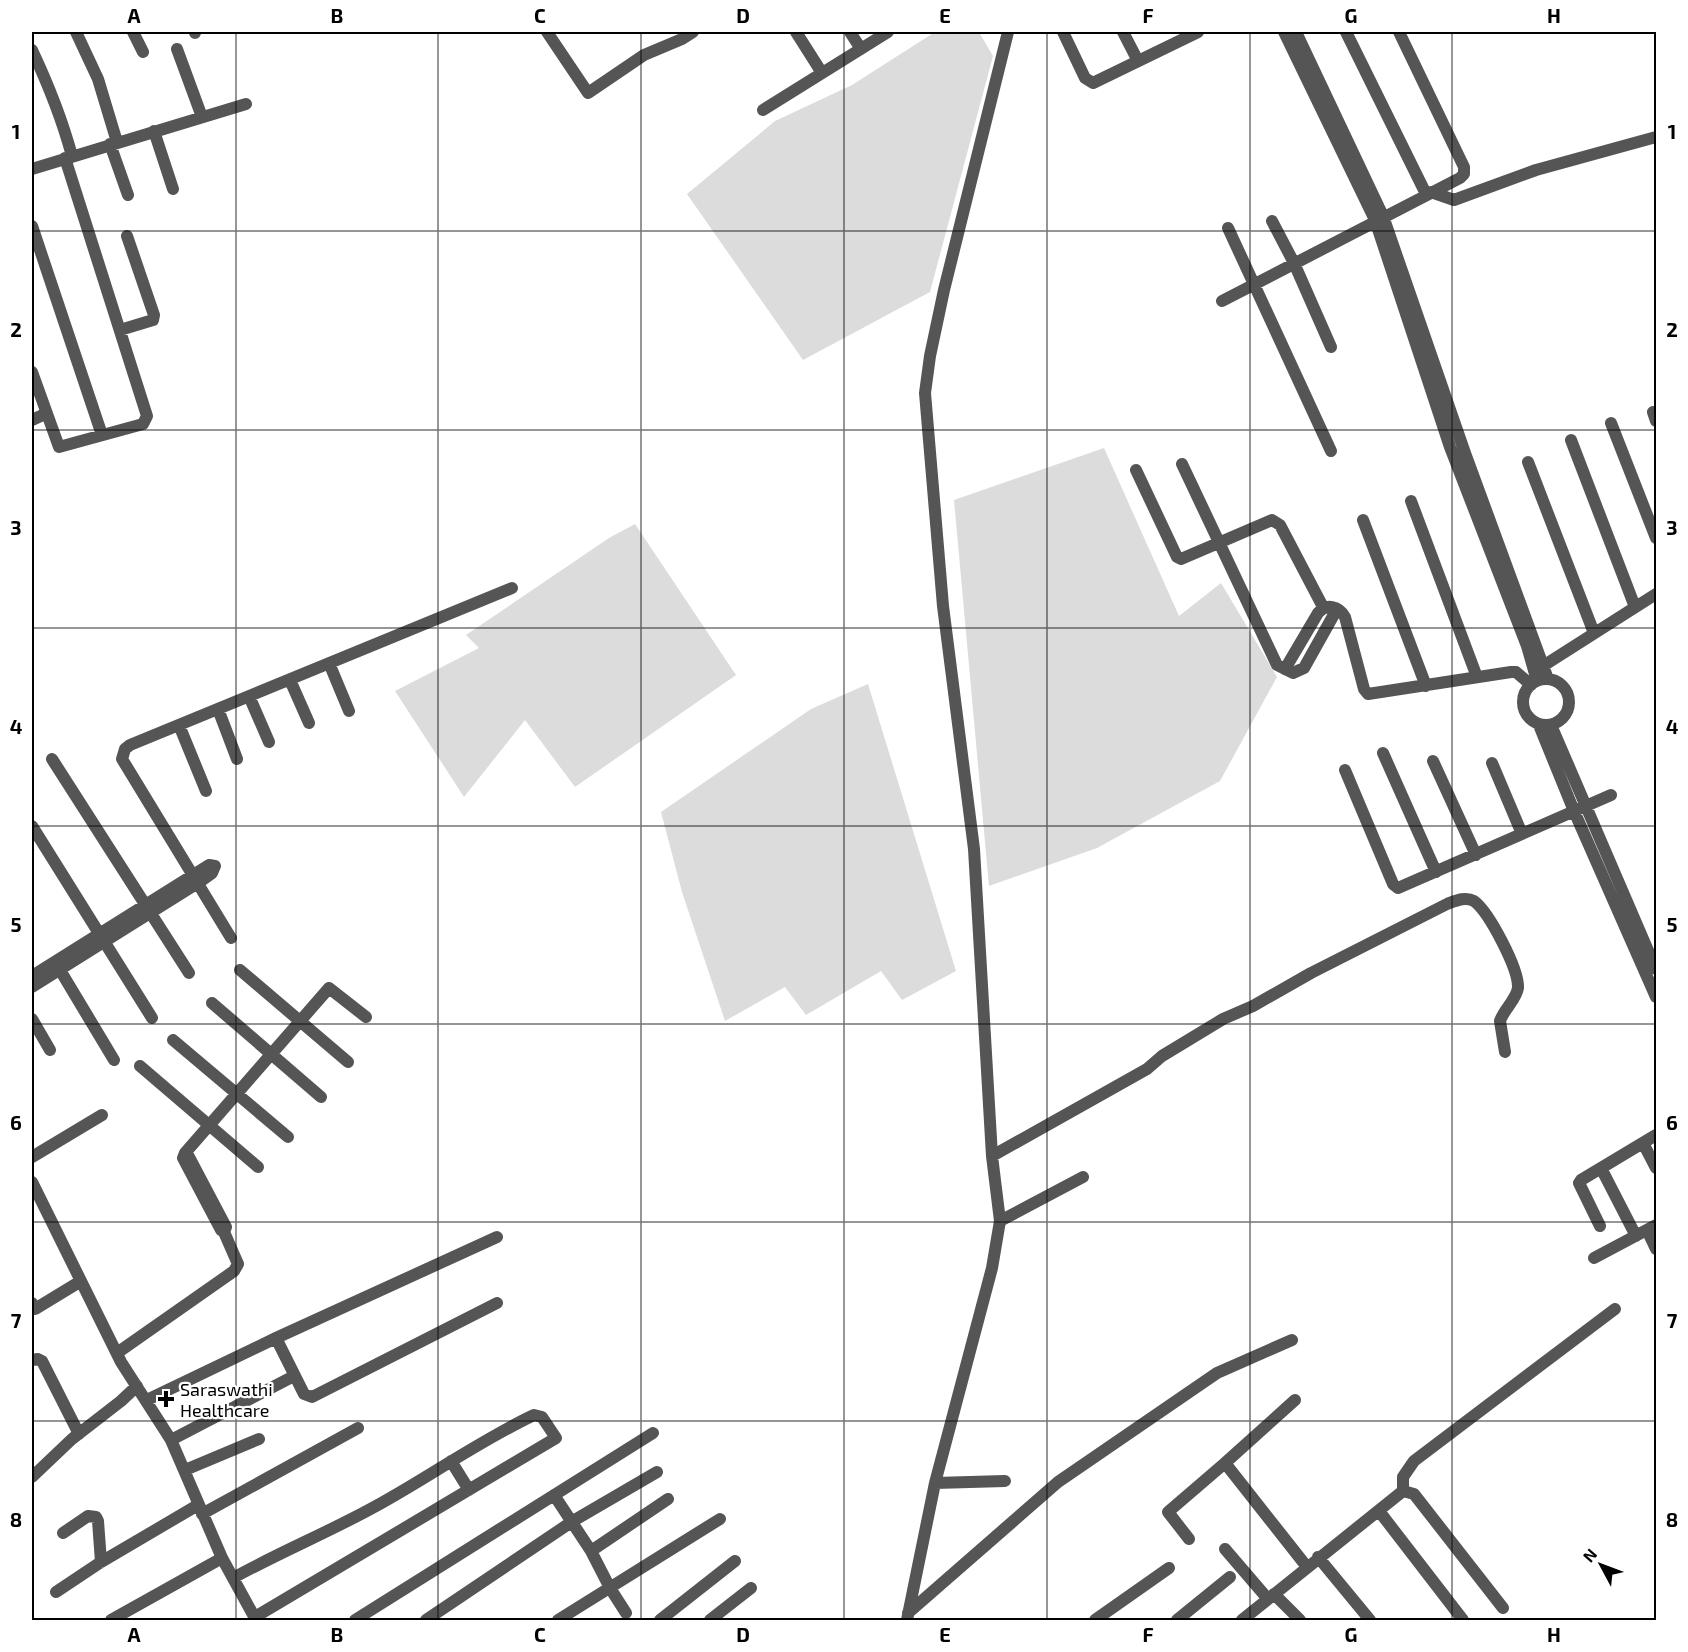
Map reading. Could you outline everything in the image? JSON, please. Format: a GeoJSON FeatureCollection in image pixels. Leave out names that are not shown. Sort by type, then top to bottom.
{"type":"FeatureCollection","features":[{"type":"Feature","properties":{"kind":"street"},"geometry":{"type":"LineString","coordinates":[[76,32],[98,79],[128,195]]}},
{"type":"Feature","properties":{"kind":"street"},"geometry":{"type":"LineString","coordinates":[[133,32],[143,52]]}},
{"type":"Feature","properties":{"kind":"street"},"geometry":{"type":"LineString","coordinates":[[547,32],[588,93],[639,58],[693,32]]}},
{"type":"Feature","properties":{"kind":"street"},"geometry":{"type":"LineString","coordinates":[[796,32],[822,73]]}},
{"type":"Feature","properties":{"kind":"street"},"geometry":{"type":"LineString","coordinates":[[850,32],[861,49]]}},
{"type":"Feature","properties":{"kind":"street"},"geometry":{"type":"LineString","coordinates":[[763,110],[888,32]]}},
{"type":"Feature","properties":{"kind":"street"},"geometry":{"type":"LineString","coordinates":[[908,1617],[936,1483],[992,1268],[1000,1221],[992,1156],[974,849],[943,606],[926,393],[930,356],[944,290],[1008,32]]}},
{"type":"Feature","properties":{"kind":"street"},"geometry":{"type":"LineString","coordinates":[[1063,32],[1085,78],[1091,83],[1138,61],[1176,37],[1198,32]]}},
{"type":"Feature","properties":{"kind":"street"},"geometry":{"type":"LineString","coordinates":[[1123,32],[1138,61]]}},
{"type":"Feature","properties":{"kind":"street"},"geometry":{"type":"LineString","coordinates":[[1284,32],[1379,218],[1450,447],[1539,682]]}},
{"type":"Feature","properties":{"kind":"street"},"geometry":{"type":"LineString","coordinates":[[1296,32],[1379,218],[1544,666],[1539,682],[1524,694],[1524,709],[1527,716],[1545,725],[1656,997]]}},
{"type":"Feature","properties":{"kind":"street"},"geometry":{"type":"LineString","coordinates":[[1346,32],[1429,193],[1454,200],[1536,170],[1656,137]]}},
{"type":"Feature","properties":{"kind":"street"},"geometry":{"type":"LineString","coordinates":[[1222,301],[1464,174],[1464,167],[1399,32]]}},
{"type":"Feature","properties":{"kind":"street"},"geometry":{"type":"LineString","coordinates":[[177,49],[202,117]]}},
{"type":"Feature","properties":{"kind":"street"},"geometry":{"type":"LineString","coordinates":[[32,50],[47,82],[65,131],[69,157],[147,416],[143,424],[59,447],[45,414],[32,372]]}},
{"type":"Feature","properties":{"kind":"street"},"geometry":{"type":"LineString","coordinates":[[32,169],[246,104]]}},
{"type":"Feature","properties":{"kind":"street"},"geometry":{"type":"LineString","coordinates":[[154,131],[173,189]]}},
{"type":"Feature","properties":{"kind":"street"},"geometry":{"type":"LineString","coordinates":[[1272,221],[1294,263],[1331,347]]}},
{"type":"Feature","properties":{"kind":"street"},"geometry":{"type":"LineString","coordinates":[[32,226],[102,435]]}},
{"type":"Feature","properties":{"kind":"street"},"geometry":{"type":"LineString","coordinates":[[1228,228],[1331,451]]}},
{"type":"Feature","properties":{"kind":"street"},"geometry":{"type":"LineString","coordinates":[[120,330],[153,320],[154,315],[127,236]]}},
{"type":"Feature","properties":{"kind":"street"},"geometry":{"type":"LineString","coordinates":[[32,420],[45,414]]}},
{"type":"Feature","properties":{"kind":"street"},"geometry":{"type":"LineString","coordinates":[[1611,423],[1656,538]]}},
{"type":"Feature","properties":{"kind":"street"},"geometry":{"type":"LineString","coordinates":[[1571,440],[1635,607]]}},
{"type":"Feature","properties":{"kind":"street"},"geometry":{"type":"LineString","coordinates":[[1528,462],[1594,633]]}},
{"type":"Feature","properties":{"kind":"street"},"geometry":{"type":"LineString","coordinates":[[1182,464],[1277,665],[1293,673],[1304,668],[1337,609]]}},
{"type":"Feature","properties":{"kind":"street"},"geometry":{"type":"LineString","coordinates":[[1136,470],[1177,558],[1181,559],[1272,519],[1280,525],[1323,607]]}},
{"type":"Feature","properties":{"kind":"street"},"geometry":{"type":"LineString","coordinates":[[1411,501],[1477,677]]}},
{"type":"Feature","properties":{"kind":"street"},"geometry":{"type":"LineString","coordinates":[[1363,520],[1426,686]]}},
{"type":"Feature","properties":{"kind":"street"},"geometry":{"type":"LineString","coordinates":[[231,938],[122,759],[125,749],[512,588]]}},
{"type":"Feature","properties":{"kind":"street"},"geometry":{"type":"LineString","coordinates":[[1544,666],[1656,594]]}},
{"type":"Feature","properties":{"kind":"street"},"geometry":{"type":"LineString","coordinates":[[1323,607],[1337,609],[1345,617],[1365,692],[1371,694],[1516,672],[1539,682],[1556,681],[1566,690],[1569,704],[1565,716],[1560,721],[1545,725]]}},
{"type":"Feature","properties":{"kind":"street"},"geometry":{"type":"LineString","coordinates":[[1285,669],[1323,607]]}},
{"type":"Feature","properties":{"kind":"street"},"geometry":{"type":"LineString","coordinates":[[329,663],[349,711]]}},
{"type":"Feature","properties":{"kind":"street"},"geometry":{"type":"LineString","coordinates":[[290,680],[309,723]]}},
{"type":"Feature","properties":{"kind":"street"},"geometry":{"type":"LineString","coordinates":[[249,696],[269,742]]}},
{"type":"Feature","properties":{"kind":"street"},"geometry":{"type":"LineString","coordinates":[[218,709],[237,759]]}},
{"type":"Feature","properties":{"kind":"street"},"geometry":{"type":"LineString","coordinates":[[179,725],[206,791]]}},
{"type":"Feature","properties":{"kind":"street"},"geometry":{"type":"LineString","coordinates":[[1383,753],[1436,872]]}},
{"type":"Feature","properties":{"kind":"street"},"geometry":{"type":"LineString","coordinates":[[52,759],[189,973]]}},
{"type":"Feature","properties":{"kind":"street"},"geometry":{"type":"LineString","coordinates":[[1433,761],[1476,855]]}},
{"type":"Feature","properties":{"kind":"street"},"geometry":{"type":"LineString","coordinates":[[1492,763],[1522,834]]}},
{"type":"Feature","properties":{"kind":"street"},"geometry":{"type":"LineString","coordinates":[[1345,770],[1393,884],[1398,888],[1611,795]]}},
{"type":"Feature","properties":{"kind":"street"},"geometry":{"type":"LineString","coordinates":[[1580,808],[1656,969]]}},
{"type":"Feature","properties":{"kind":"street"},"geometry":{"type":"LineString","coordinates":[[32,826],[152,1018]]}},
{"type":"Feature","properties":{"kind":"street"},"geometry":{"type":"LineString","coordinates":[[32,987],[57,966],[196,879]]}},
{"type":"Feature","properties":{"kind":"street"},"geometry":{"type":"LineString","coordinates":[[992,1156],[1147,1069],[1162,1056],[1222,1020],[1437,909],[1464,899],[1474,901],[1487,916],[1517,977],[1516,994],[1500,1021],[1505,1052]]}},
{"type":"Feature","properties":{"kind":"street"},"geometry":{"type":"LineString","coordinates":[[32,976],[57,966]]}},
{"type":"Feature","properties":{"kind":"street"},"geometry":{"type":"LineString","coordinates":[[57,966],[114,1060]]}},
{"type":"Feature","properties":{"kind":"street"},"geometry":{"type":"LineString","coordinates":[[240,970],[348,1062]]}},
{"type":"Feature","properties":{"kind":"street"},"geometry":{"type":"LineString","coordinates":[[117,1353],[234,1271],[238,1264],[224,1232],[183,1158],[184,1153],[329,988],[366,1017]]}},
{"type":"Feature","properties":{"kind":"street"},"geometry":{"type":"LineString","coordinates":[[212,1003],[321,1097]]}},
{"type":"Feature","properties":{"kind":"street"},"geometry":{"type":"LineString","coordinates":[[32,1019],[50,1050]]}},
{"type":"Feature","properties":{"kind":"street"},"geometry":{"type":"LineString","coordinates":[[173,1040],[288,1137]]}},
{"type":"Feature","properties":{"kind":"street"},"geometry":{"type":"LineString","coordinates":[[140,1066],[258,1167]]}},
{"type":"Feature","properties":{"kind":"street"},"geometry":{"type":"LineString","coordinates":[[32,1157],[102,1115]]}},
{"type":"Feature","properties":{"kind":"street"},"geometry":{"type":"LineString","coordinates":[[1600,1226],[1579,1183],[1656,1135]]}},
{"type":"Feature","properties":{"kind":"street"},"geometry":{"type":"LineString","coordinates":[[1643,1143],[1656,1168]]}},
{"type":"Feature","properties":{"kind":"street"},"geometry":{"type":"LineString","coordinates":[[1601,1168],[1646,1230],[1656,1249]]}},
{"type":"Feature","properties":{"kind":"street"},"geometry":{"type":"LineString","coordinates":[[1000,1221],[1083,1177]]}},
{"type":"Feature","properties":{"kind":"street"},"geometry":{"type":"LineString","coordinates":[[32,1182],[117,1353],[171,1440],[222,1558],[233,1578],[256,1619],[556,1438],[542,1417],[534,1415],[376,1506],[278,1553],[233,1578]]}},
{"type":"Feature","properties":{"kind":"street"},"geometry":{"type":"LineString","coordinates":[[1594,1258],[1646,1230]]}},
{"type":"Feature","properties":{"kind":"street"},"geometry":{"type":"LineString","coordinates":[[147,1400],[497,1237]]}},
{"type":"Feature","properties":{"kind":"street"},"geometry":{"type":"LineString","coordinates":[[33,1308],[81,1281]]}},
{"type":"Feature","properties":{"kind":"street"},"geometry":{"type":"LineString","coordinates":[[276,1338],[304,1394],[312,1397],[496,1303]]}},
{"type":"Feature","properties":{"kind":"street"},"geometry":{"type":"LineString","coordinates":[[1403,1491],[1403,1477],[1414,1461],[1615,1309]]}},
{"type":"Feature","properties":{"kind":"street"},"geometry":{"type":"LineString","coordinates":[[908,1617],[1058,1482],[1217,1373],[1292,1340]]}},
{"type":"Feature","properties":{"kind":"street"},"geometry":{"type":"LineString","coordinates":[[32,1360],[42,1361],[80,1434]]}},
{"type":"Feature","properties":{"kind":"street"},"geometry":{"type":"LineString","coordinates":[[171,1440],[294,1376]]}},
{"type":"Feature","properties":{"kind":"street"},"geometry":{"type":"LineString","coordinates":[[32,1477],[137,1386]]}},
{"type":"Feature","properties":{"kind":"street"},"geometry":{"type":"LineString","coordinates":[[1189,1539],[1168,1512],[1294,1400]]}},
{"type":"Feature","properties":{"kind":"street"},"geometry":{"type":"LineString","coordinates":[[56,1592],[101,1562],[358,1428]]}},
{"type":"Feature","properties":{"kind":"street"},"geometry":{"type":"LineString","coordinates":[[355,1620],[653,1433]]}},
{"type":"Feature","properties":{"kind":"street"},"geometry":{"type":"LineString","coordinates":[[185,1470],[259,1438]]}},
{"type":"Feature","properties":{"kind":"street"},"geometry":{"type":"LineString","coordinates":[[451,1461],[469,1490]]}},
{"type":"Feature","properties":{"kind":"street"},"geometry":{"type":"LineString","coordinates":[[1225,1463],[1307,1567]]}},
{"type":"Feature","properties":{"kind":"street"},"geometry":{"type":"LineString","coordinates":[[426,1620],[573,1521],[657,1472]]}},
{"type":"Feature","properties":{"kind":"street"},"geometry":{"type":"LineString","coordinates":[[936,1483],[1005,1482]]}},
{"type":"Feature","properties":{"kind":"street"},"geometry":{"type":"LineString","coordinates":[[1242,1620],[1403,1491]]}},
{"type":"Feature","properties":{"kind":"street"},"geometry":{"type":"LineString","coordinates":[[1403,1491],[1414,1494],[1503,1608]]}},
{"type":"Feature","properties":{"kind":"street"},"geometry":{"type":"LineString","coordinates":[[554,1495],[573,1521],[626,1613]]}},
{"type":"Feature","properties":{"kind":"street"},"geometry":{"type":"LineString","coordinates":[[591,1551],[668,1499]]}},
{"type":"Feature","properties":{"kind":"street"},"geometry":{"type":"LineString","coordinates":[[1378,1511],[1463,1620]]}},
{"type":"Feature","properties":{"kind":"street"},"geometry":{"type":"LineString","coordinates":[[63,1533],[87,1516],[96,1517],[101,1562]]}},
{"type":"Feature","properties":{"kind":"street"},"geometry":{"type":"LineString","coordinates":[[558,1620],[720,1519]]}},
{"type":"Feature","properties":{"kind":"street"},"geometry":{"type":"LineString","coordinates":[[1225,1549],[1271,1596],[1300,1620]]}},
{"type":"Feature","properties":{"kind":"street"},"geometry":{"type":"LineString","coordinates":[[1318,1557],[1370,1620]]}},
{"type":"Feature","properties":{"kind":"street"},"geometry":{"type":"LineString","coordinates":[[111,1620],[222,1558]]}},
{"type":"Feature","properties":{"kind":"street"},"geometry":{"type":"LineString","coordinates":[[660,1620],[735,1561]]}},
{"type":"Feature","properties":{"kind":"street"},"geometry":{"type":"LineString","coordinates":[[1095,1620],[1169,1568]]}},
{"type":"Feature","properties":{"kind":"street"},"geometry":{"type":"LineString","coordinates":[[1177,1620],[1230,1577]]}},
{"type":"Feature","properties":{"kind":"street"},"geometry":{"type":"LineString","coordinates":[[710,1620],[751,1588]]}},
{"type":"Feature","properties":{"kind":"shaded area"},"geometry":{"type":"Polygon","coordinates":[[[935,32],[979,32],[993,56],[930,292],[803,360],[687,194],[775,121],[852,85],[935,32]]]}},
{"type":"Feature","properties":{"kind":"shaded area"},"geometry":{"type":"Polygon","coordinates":[[[1104,448],[1179,616],[1221,583],[1277,677],[1220,781],[1097,848],[989,886],[954,500],[1104,448]]]}},
{"type":"Feature","properties":{"kind":"shaded area"},"geometry":{"type":"Polygon","coordinates":[[[635,524],[736,675],[575,787],[525,720],[464,797],[395,691],[479,648],[466,635],[609,538],[635,524]]]}},
{"type":"Feature","properties":{"kind":"shaded area"},"geometry":{"type":"Polygon","coordinates":[[[868,684],[956,971],[902,1000],[881,971],[806,1015],[785,987],[725,1021],[682,892],[661,812],[811,709],[868,684]]]}},
{"type":"Feature","properties":{"kind":"place","name":"Saraswathi Healthcare"},"geometry":{"type":"Point","coordinates":[166,1399]}}]}
